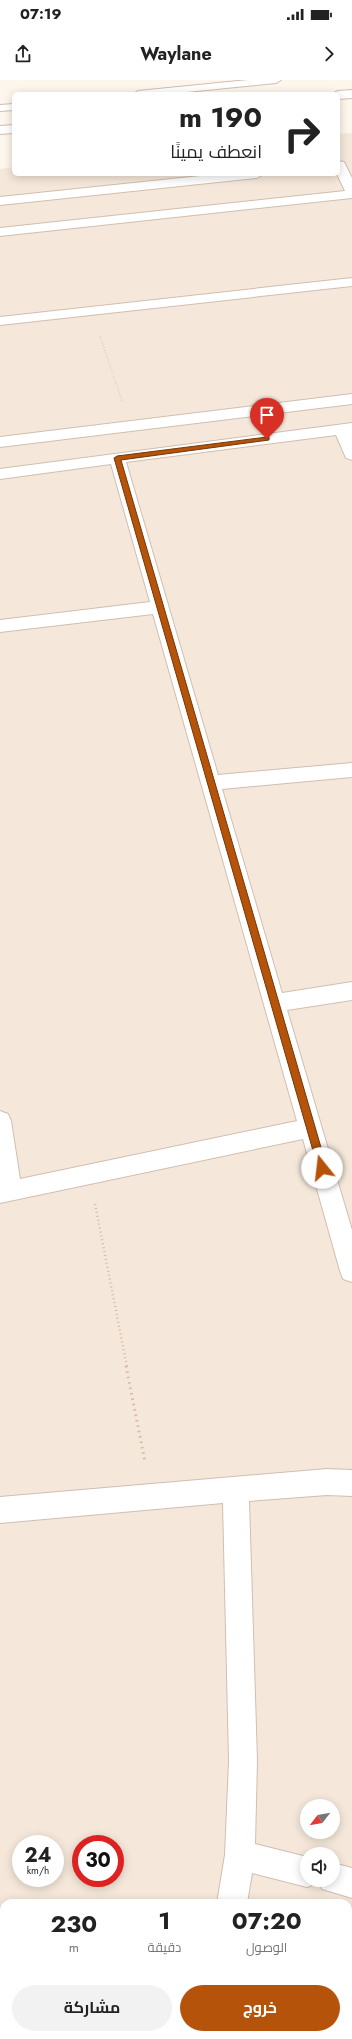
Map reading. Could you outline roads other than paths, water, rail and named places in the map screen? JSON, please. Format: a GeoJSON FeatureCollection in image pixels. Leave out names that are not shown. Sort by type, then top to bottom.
{"type":"FeatureCollection","features":[{"type":"Feature","properties":{"kind":"street"},"geometry":{"type":"LineString","coordinates":[[340,95],[352,94]]}},
{"type":"Feature","properties":{"kind":"street"},"geometry":{"type":"LineString","coordinates":[[0,130],[12,129]]}},
{"type":"Feature","properties":{"kind":"street"},"geometry":{"type":"LineString","coordinates":[[343,165],[352,191]]}},
{"type":"Feature","properties":{"kind":"street"},"geometry":{"type":"LineString","coordinates":[[0,201],[238,176]]}},
{"type":"Feature","properties":{"kind":"street"},"geometry":{"type":"LineString","coordinates":[[0,232],[352,194]]}},
{"type":"Feature","properties":{"kind":"street"},"geometry":{"type":"LineString","coordinates":[[0,321],[352,282]]}},
{"type":"Feature","properties":{"kind":"street"},"geometry":{"type":"LineString","coordinates":[[0,442],[352,399]]}},
{"type":"Feature","properties":{"kind":"street"},"geometry":{"type":"LineString","coordinates":[[0,474],[347,428],[352,456]]}},
{"type":"Feature","properties":{"kind":"street"},"geometry":{"type":"LineString","coordinates":[[117,458],[310,1128],[343,1210],[352,1271]]}},
{"type":"Feature","properties":{"kind":"street"},"geometry":{"type":"LineString","coordinates":[[0,626],[161,607]]}},
{"type":"Feature","properties":{"kind":"street"},"geometry":{"type":"LineString","coordinates":[[211,783],[352,770]]}},
{"type":"Feature","properties":{"kind":"street"},"geometry":{"type":"LineString","coordinates":[[274,1003],[352,991]]}},
{"type":"Feature","properties":{"kind":"street"},"geometry":{"type":"LineString","coordinates":[[0,1121],[5,1192],[310,1128]]}},
{"type":"Feature","properties":{"kind":"street"},"geometry":{"type":"LineString","coordinates":[[0,1510],[327,1482],[352,1483]]}},
{"type":"Feature","properties":{"kind":"street"},"geometry":{"type":"LineString","coordinates":[[233,1899],[240,1855],[243,1761],[236,1489]]}},
{"type":"Feature","properties":{"kind":"street"},"geometry":{"type":"LineString","coordinates":[[240,1855],[300,1870]]}},
{"type":"Feature","properties":{"kind":"street"},"geometry":{"type":"LineString","coordinates":[[340,1880],[352,1883]]}},
{"type":"Feature","properties":{"kind":"lane"},"geometry":{"type":"LineString","coordinates":[[158,92],[276,80]]}},
{"type":"Feature","properties":{"kind":"lane"},"geometry":{"type":"LineString","coordinates":[[0,108],[12,107]]}}]}
